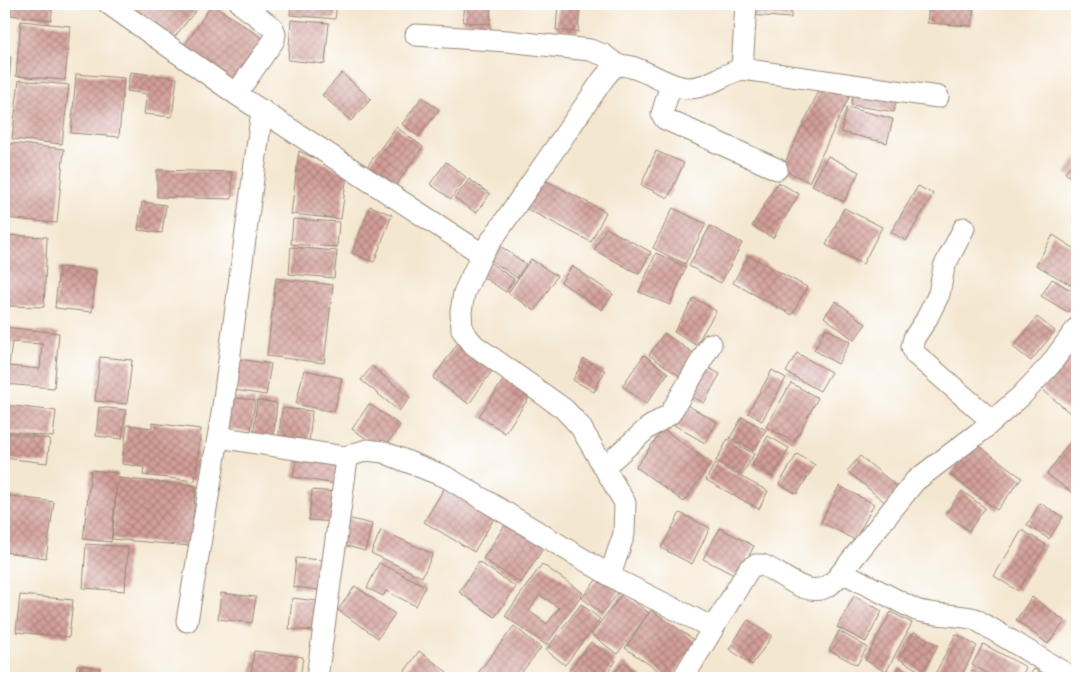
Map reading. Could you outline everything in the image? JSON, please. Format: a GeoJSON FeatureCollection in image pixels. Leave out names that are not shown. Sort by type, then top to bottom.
{"type":"FeatureCollection","features":[{"type":"Feature","properties":{"kind":"street"},"geometry":{"type":"LineString","coordinates":[[236,94],[274,40],[275,34],[274,28],[241,4]]}},
{"type":"Feature","properties":{"kind":"street"},"geometry":{"type":"LineString","coordinates":[[742,69],[746,4]]}},
{"type":"Feature","properties":{"kind":"street"},"geometry":{"type":"LineString","coordinates":[[120,7],[236,94],[482,254]]}},
{"type":"Feature","properties":{"kind":"street"},"geometry":{"type":"LineString","coordinates":[[416,35],[508,41],[590,50],[604,56],[618,66],[634,69],[671,84],[688,88],[707,85],[731,72],[742,69],[938,97]]}},
{"type":"Feature","properties":{"kind":"street"},"geometry":{"type":"LineString","coordinates":[[610,575],[624,534],[624,503],[604,467],[580,426],[564,408],[474,345],[462,330],[461,312],[464,293],[482,254],[604,78],[613,68],[618,66]]}},
{"type":"Feature","properties":{"kind":"street"},"geometry":{"type":"LineString","coordinates":[[671,84],[662,114],[665,119],[777,169]]}},
{"type":"Feature","properties":{"kind":"street"},"geometry":{"type":"LineString","coordinates":[[187,621],[218,437],[262,110]]}},
{"type":"Feature","properties":{"kind":"street"},"geometry":{"type":"LineString","coordinates":[[964,228],[944,267],[939,294],[926,320],[914,338],[912,347],[915,354],[992,420]]}},
{"type":"Feature","properties":{"kind":"street"},"geometry":{"type":"LineString","coordinates":[[683,678],[749,569],[755,565],[768,567],[801,587],[812,590],[820,590],[830,585],[915,482],[1034,384],[1077,328]]}},
{"type":"Feature","properties":{"kind":"street"},"geometry":{"type":"LineString","coordinates":[[604,467],[648,428],[670,414],[711,344]]}},
{"type":"Feature","properties":{"kind":"street"},"geometry":{"type":"LineString","coordinates":[[218,437],[346,458],[367,450],[383,452],[446,477],[610,575],[713,628]]}},
{"type":"Feature","properties":{"kind":"street"},"geometry":{"type":"LineString","coordinates":[[317,678],[346,458]]}},
{"type":"Feature","properties":{"kind":"street"},"geometry":{"type":"LineString","coordinates":[[842,572],[916,610],[928,614],[962,616],[975,619],[1073,678]]}},
{"type":"Feature","properties":{"kind":"building"},"geometry":{"type":"Polygon","coordinates":[[[11,4],[53,4],[51,20],[10,15],[11,4]]]}},
{"type":"Feature","properties":{"kind":"building"},"geometry":{"type":"Polygon","coordinates":[[[139,4],[201,4],[173,39],[135,8],[139,4]]]}},
{"type":"Feature","properties":{"kind":"building"},"geometry":{"type":"Polygon","coordinates":[[[212,4],[265,40],[233,88],[180,53],[212,4]]]}},
{"type":"Feature","properties":{"kind":"building"},"geometry":{"type":"Polygon","coordinates":[[[291,4],[337,4],[335,19],[290,15],[291,4]]]}},
{"type":"Feature","properties":{"kind":"building"},"geometry":{"type":"Polygon","coordinates":[[[465,4],[491,4],[490,24],[463,22],[465,4]]]}},
{"type":"Feature","properties":{"kind":"building"},"geometry":{"type":"Polygon","coordinates":[[[558,4],[580,4],[578,32],[556,30],[558,4]]]}},
{"type":"Feature","properties":{"kind":"building"},"geometry":{"type":"Polygon","coordinates":[[[751,4],[791,4],[791,18],[751,15],[751,4]]]}},
{"type":"Feature","properties":{"kind":"building"},"geometry":{"type":"Polygon","coordinates":[[[929,4],[974,4],[972,26],[927,23],[929,4]]]}},
{"type":"Feature","properties":{"kind":"building"},"geometry":{"type":"Polygon","coordinates":[[[291,20],[329,23],[325,64],[288,60],[291,20]]]}},
{"type":"Feature","properties":{"kind":"building"},"geometry":{"type":"Polygon","coordinates":[[[21,21],[70,26],[65,80],[16,76],[21,21]]]}},
{"type":"Feature","properties":{"kind":"building"},"geometry":{"type":"Polygon","coordinates":[[[4,56],[11,57],[7,103],[4,103],[4,56]]]}},
{"type":"Feature","properties":{"kind":"building"},"geometry":{"type":"Polygon","coordinates":[[[130,72],[177,78],[172,117],[144,114],[147,94],[127,91],[130,72]]]}},
{"type":"Feature","properties":{"kind":"building"},"geometry":{"type":"Polygon","coordinates":[[[342,73],[371,99],[351,121],[322,95],[342,73]]]}},
{"type":"Feature","properties":{"kind":"building"},"geometry":{"type":"Polygon","coordinates":[[[76,74],[124,78],[119,137],[71,133],[76,74]]]}},
{"type":"Feature","properties":{"kind":"building"},"geometry":{"type":"Polygon","coordinates":[[[19,80],[69,85],[62,144],[12,139],[19,80]]]}},
{"type":"Feature","properties":{"kind":"building"},"geometry":{"type":"Polygon","coordinates":[[[822,84],[849,97],[809,182],[782,169],[822,84]]]}},
{"type":"Feature","properties":{"kind":"building"},"geometry":{"type":"Polygon","coordinates":[[[854,90],[897,97],[894,112],[851,105],[854,90]]]}},
{"type":"Feature","properties":{"kind":"building"},"geometry":{"type":"Polygon","coordinates":[[[422,97],[439,110],[419,137],[402,124],[422,97]]]}},
{"type":"Feature","properties":{"kind":"building"},"geometry":{"type":"Polygon","coordinates":[[[847,107],[893,119],[887,143],[841,132],[847,107]]]}},
{"type":"Feature","properties":{"kind":"building"},"geometry":{"type":"Polygon","coordinates":[[[396,127],[423,147],[391,192],[363,172],[396,127]]]}},
{"type":"Feature","properties":{"kind":"building"},"geometry":{"type":"Polygon","coordinates":[[[11,143],[64,149],[57,223],[4,218],[11,143]]]}},
{"type":"Feature","properties":{"kind":"building"},"geometry":{"type":"Polygon","coordinates":[[[299,151],[347,174],[341,219],[291,214],[299,151]]]}},
{"type":"Feature","properties":{"kind":"building"},"geometry":{"type":"Polygon","coordinates":[[[656,151],[684,163],[668,198],[641,185],[656,151]]]}},
{"type":"Feature","properties":{"kind":"building"},"geometry":{"type":"Polygon","coordinates":[[[828,156],[859,172],[844,202],[812,185],[828,156]]]}},
{"type":"Feature","properties":{"kind":"building"},"geometry":{"type":"Polygon","coordinates":[[[1077,156],[1077,182],[1065,173],[1077,156]]]}},
{"type":"Feature","properties":{"kind":"building"},"geometry":{"type":"Polygon","coordinates":[[[446,162],[466,177],[451,199],[430,184],[446,162]]]}},
{"type":"Feature","properties":{"kind":"building"},"geometry":{"type":"Polygon","coordinates":[[[157,170],[232,172],[232,199],[157,197],[157,170]]]}},
{"type":"Feature","properties":{"kind":"building"},"geometry":{"type":"Polygon","coordinates":[[[541,178],[606,212],[591,242],[525,208],[541,178]]]}},
{"type":"Feature","properties":{"kind":"building"},"geometry":{"type":"Polygon","coordinates":[[[469,179],[490,194],[476,213],[455,198],[469,179]]]}},
{"type":"Feature","properties":{"kind":"building"},"geometry":{"type":"Polygon","coordinates":[[[778,182],[799,194],[773,238],[752,226],[778,182]]]}},
{"type":"Feature","properties":{"kind":"building"},"geometry":{"type":"Polygon","coordinates":[[[918,186],[933,194],[906,241],[891,232],[918,186]]]}},
{"type":"Feature","properties":{"kind":"building"},"geometry":{"type":"Polygon","coordinates":[[[142,202],[166,205],[162,233],[138,230],[142,202]]]}},
{"type":"Feature","properties":{"kind":"building"},"geometry":{"type":"Polygon","coordinates":[[[370,206],[392,215],[374,262],[352,253],[370,206]]]}},
{"type":"Feature","properties":{"kind":"building"},"geometry":{"type":"Polygon","coordinates":[[[673,208],[706,224],[685,264],[653,248],[673,208]]]}},
{"type":"Feature","properties":{"kind":"building"},"geometry":{"type":"Polygon","coordinates":[[[844,208],[882,227],[863,264],[826,245],[844,208]]]}},
{"type":"Feature","properties":{"kind":"building"},"geometry":{"type":"Polygon","coordinates":[[[293,219],[339,222],[337,247],[291,244],[293,219]]]}},
{"type":"Feature","properties":{"kind":"building"},"geometry":{"type":"Polygon","coordinates":[[[710,226],[742,243],[721,283],[689,266],[710,226]]]}},
{"type":"Feature","properties":{"kind":"building"},"geometry":{"type":"Polygon","coordinates":[[[606,228],[651,252],[639,274],[594,250],[606,228]]]}},
{"type":"Feature","properties":{"kind":"building"},"geometry":{"type":"Polygon","coordinates":[[[4,235],[47,237],[44,307],[8,306],[8,314],[4,314],[4,235]]]}},
{"type":"Feature","properties":{"kind":"building"},"geometry":{"type":"Polygon","coordinates":[[[1053,235],[1077,250],[1076,288],[1036,265],[1053,235]]]}},
{"type":"Feature","properties":{"kind":"building"},"geometry":{"type":"Polygon","coordinates":[[[500,246],[526,264],[517,278],[491,260],[500,246]]]}},
{"type":"Feature","properties":{"kind":"building"},"geometry":{"type":"Polygon","coordinates":[[[291,247],[337,251],[334,278],[289,274],[291,247]]]}},
{"type":"Feature","properties":{"kind":"building"},"geometry":{"type":"Polygon","coordinates":[[[656,253],[686,267],[670,305],[639,292],[656,253]]]}},
{"type":"Feature","properties":{"kind":"building"},"geometry":{"type":"Polygon","coordinates":[[[748,255],[807,287],[792,315],[733,283],[748,255]]]}},
{"type":"Feature","properties":{"kind":"building"},"geometry":{"type":"Polygon","coordinates":[[[531,259],[557,276],[535,311],[508,293],[531,259]]]}},
{"type":"Feature","properties":{"kind":"building"},"geometry":{"type":"Polygon","coordinates":[[[486,260],[514,279],[506,292],[477,273],[486,260]]]}},
{"type":"Feature","properties":{"kind":"building"},"geometry":{"type":"Polygon","coordinates":[[[572,266],[613,294],[602,310],[561,282],[572,266]]]}},
{"type":"Feature","properties":{"kind":"building"},"geometry":{"type":"Polygon","coordinates":[[[59,267],[96,271],[92,312],[55,308],[59,267]]]}},
{"type":"Feature","properties":{"kind":"building"},"geometry":{"type":"Polygon","coordinates":[[[276,278],[333,285],[324,363],[267,356],[276,278]]]}},
{"type":"Feature","properties":{"kind":"building"},"geometry":{"type":"Polygon","coordinates":[[[1052,279],[1077,294],[1077,298],[1068,312],[1041,296],[1052,279]]]}},
{"type":"Feature","properties":{"kind":"building"},"geometry":{"type":"Polygon","coordinates":[[[694,298],[716,311],[696,345],[674,332],[694,298]]]}},
{"type":"Feature","properties":{"kind":"building"},"geometry":{"type":"Polygon","coordinates":[[[836,301],[866,324],[854,340],[824,317],[836,301]]]}},
{"type":"Feature","properties":{"kind":"building"},"geometry":{"type":"Polygon","coordinates":[[[1037,317],[1055,331],[1031,361],[1013,347],[1037,317]]]}},
{"type":"Feature","properties":{"kind":"building"},"geometry":{"type":"Polygon","coordinates":[[[4,327],[59,333],[54,388],[4,384],[4,327]],[[12,342],[9,366],[40,369],[42,344],[12,342]]]}},
{"type":"Feature","properties":{"kind":"building"},"geometry":{"type":"Polygon","coordinates":[[[826,328],[850,342],[838,364],[814,350],[826,328]]]}},
{"type":"Feature","properties":{"kind":"building"},"geometry":{"type":"Polygon","coordinates":[[[664,333],[696,355],[681,377],[649,355],[664,333]]]}},
{"type":"Feature","properties":{"kind":"building"},"geometry":{"type":"Polygon","coordinates":[[[460,340],[496,365],[469,404],[433,378],[460,340]]]}},
{"type":"Feature","properties":{"kind":"building"},"geometry":{"type":"Polygon","coordinates":[[[1077,346],[1077,419],[1042,389],[1077,346]]]}},
{"type":"Feature","properties":{"kind":"building"},"geometry":{"type":"Polygon","coordinates":[[[797,353],[831,372],[820,391],[786,372],[797,353]]]}},
{"type":"Feature","properties":{"kind":"building"},"geometry":{"type":"Polygon","coordinates":[[[644,355],[668,373],[646,404],[622,386],[644,355]]]}},
{"type":"Feature","properties":{"kind":"building"},"geometry":{"type":"Polygon","coordinates":[[[100,357],[132,360],[127,404],[95,401],[100,357]]]}},
{"type":"Feature","properties":{"kind":"building"},"geometry":{"type":"Polygon","coordinates":[[[239,359],[271,364],[266,395],[234,390],[239,359]]]}},
{"type":"Feature","properties":{"kind":"building"},"geometry":{"type":"Polygon","coordinates":[[[584,359],[605,371],[594,392],[573,380],[584,359]]]}},
{"type":"Feature","properties":{"kind":"building"},"geometry":{"type":"Polygon","coordinates":[[[703,365],[720,374],[704,403],[687,394],[703,365]]]}},
{"type":"Feature","properties":{"kind":"building"},"geometry":{"type":"Polygon","coordinates":[[[372,366],[410,398],[399,411],[361,380],[372,366]]]}},
{"type":"Feature","properties":{"kind":"building"},"geometry":{"type":"Polygon","coordinates":[[[304,370],[342,378],[334,412],[296,404],[304,370]]]}},
{"type":"Feature","properties":{"kind":"building"},"geometry":{"type":"Polygon","coordinates":[[[772,370],[786,378],[762,421],[748,413],[772,370]]]}},
{"type":"Feature","properties":{"kind":"building"},"geometry":{"type":"Polygon","coordinates":[[[506,376],[532,393],[505,433],[479,416],[506,376]]]}},
{"type":"Feature","properties":{"kind":"building"},"geometry":{"type":"Polygon","coordinates":[[[791,383],[818,398],[794,442],[766,427],[791,383]]]}},
{"type":"Feature","properties":{"kind":"building"},"geometry":{"type":"Polygon","coordinates":[[[226,397],[255,400],[251,432],[222,429],[226,397]]]}},
{"type":"Feature","properties":{"kind":"building"},"geometry":{"type":"Polygon","coordinates":[[[257,400],[277,403],[273,441],[253,439],[257,400]]]}},
{"type":"Feature","properties":{"kind":"building"},"geometry":{"type":"Polygon","coordinates":[[[369,404],[400,425],[383,450],[352,429],[369,404]]]}},
{"type":"Feature","properties":{"kind":"building"},"geometry":{"type":"Polygon","coordinates":[[[685,404],[717,422],[705,443],[674,425],[685,404]]]}},
{"type":"Feature","properties":{"kind":"building"},"geometry":{"type":"Polygon","coordinates":[[[4,405],[56,411],[53,437],[4,431],[4,405]]]}},
{"type":"Feature","properties":{"kind":"building"},"geometry":{"type":"Polygon","coordinates":[[[99,407],[126,410],[122,439],[96,436],[99,407]]]}},
{"type":"Feature","properties":{"kind":"building"},"geometry":{"type":"Polygon","coordinates":[[[282,408],[312,411],[309,446],[278,443],[282,408]]]}},
{"type":"Feature","properties":{"kind":"building"},"geometry":{"type":"Polygon","coordinates":[[[742,417],[766,430],[754,451],[730,438],[742,417]]]}},
{"type":"Feature","properties":{"kind":"building"},"geometry":{"type":"Polygon","coordinates":[[[152,423],[201,429],[195,481],[143,475],[144,467],[122,464],[127,425],[152,428],[152,423]]]}},
{"type":"Feature","properties":{"kind":"building"},"geometry":{"type":"Polygon","coordinates":[[[663,429],[711,463],[684,502],[636,467],[663,429]]]}},
{"type":"Feature","properties":{"kind":"building"},"geometry":{"type":"Polygon","coordinates":[[[4,433],[50,439],[47,463],[4,458],[4,433]]]}},
{"type":"Feature","properties":{"kind":"building"},"geometry":{"type":"Polygon","coordinates":[[[768,436],[789,448],[773,477],[752,465],[768,436]]]}},
{"type":"Feature","properties":{"kind":"building"},"geometry":{"type":"Polygon","coordinates":[[[728,439],[754,454],[742,475],[716,461],[728,439]]]}},
{"type":"Feature","properties":{"kind":"building"},"geometry":{"type":"Polygon","coordinates":[[[1071,440],[1077,445],[1077,489],[1074,494],[1047,474],[1071,440]]]}},
{"type":"Feature","properties":{"kind":"building"},"geometry":{"type":"Polygon","coordinates":[[[974,442],[1022,478],[997,510],[950,475],[974,442]]]}},
{"type":"Feature","properties":{"kind":"building"},"geometry":{"type":"Polygon","coordinates":[[[797,454],[815,465],[797,494],[779,484],[797,454]]]}},
{"type":"Feature","properties":{"kind":"building"},"geometry":{"type":"Polygon","coordinates":[[[297,456],[339,463],[336,484],[293,477],[297,456]]]}},
{"type":"Feature","properties":{"kind":"building"},"geometry":{"type":"Polygon","coordinates":[[[860,456],[899,488],[887,504],[847,471],[860,456]]]}},
{"type":"Feature","properties":{"kind":"building"},"geometry":{"type":"Polygon","coordinates":[[[715,463],[768,491],[759,509],[706,480],[715,463]]]}},
{"type":"Feature","properties":{"kind":"building"},"geometry":{"type":"Polygon","coordinates":[[[91,470],[118,473],[117,478],[196,486],[190,546],[112,539],[117,483],[111,542],[83,539],[91,470]]]}},
{"type":"Feature","properties":{"kind":"building"},"geometry":{"type":"Polygon","coordinates":[[[839,486],[874,504],[855,540],[821,522],[839,486]]]}},
{"type":"Feature","properties":{"kind":"building"},"geometry":{"type":"Polygon","coordinates":[[[445,487],[495,517],[474,552],[424,522],[445,487]]]}},
{"type":"Feature","properties":{"kind":"building"},"geometry":{"type":"Polygon","coordinates":[[[312,490],[336,492],[333,522],[309,520],[312,490]]]}},
{"type":"Feature","properties":{"kind":"building"},"geometry":{"type":"Polygon","coordinates":[[[962,491],[985,508],[969,531],[945,514],[962,491]]]}},
{"type":"Feature","properties":{"kind":"building"},"geometry":{"type":"Polygon","coordinates":[[[4,495],[54,502],[46,558],[4,552],[4,495]]]}},
{"type":"Feature","properties":{"kind":"building"},"geometry":{"type":"Polygon","coordinates":[[[1040,503],[1063,517],[1049,539],[1027,525],[1040,503]]]}},
{"type":"Feature","properties":{"kind":"building"},"geometry":{"type":"Polygon","coordinates":[[[680,513],[710,528],[692,564],[661,548],[680,513]]]}},
{"type":"Feature","properties":{"kind":"building"},"geometry":{"type":"Polygon","coordinates":[[[347,518],[372,524],[365,551],[340,544],[347,518]]]}},
{"type":"Feature","properties":{"kind":"building"},"geometry":{"type":"Polygon","coordinates":[[[508,520],[546,544],[521,583],[483,559],[508,520]]]}},
{"type":"Feature","properties":{"kind":"building"},"geometry":{"type":"Polygon","coordinates":[[[720,528],[754,546],[738,577],[703,559],[720,528]]]}},
{"type":"Feature","properties":{"kind":"building"},"geometry":{"type":"Polygon","coordinates":[[[381,530],[433,554],[422,577],[371,553],[381,530]]]}},
{"type":"Feature","properties":{"kind":"building"},"geometry":{"type":"Polygon","coordinates":[[[1022,530],[1046,545],[1018,591],[994,576],[1022,530]]]}},
{"type":"Feature","properties":{"kind":"building"},"geometry":{"type":"Polygon","coordinates":[[[86,544],[128,547],[125,591],[83,588],[86,544]]]}},
{"type":"Feature","properties":{"kind":"building"},"geometry":{"type":"Polygon","coordinates":[[[296,558],[323,560],[320,590],[293,587],[296,558]]]}},
{"type":"Feature","properties":{"kind":"building"},"geometry":{"type":"Polygon","coordinates":[[[479,562],[516,587],[495,617],[459,592],[479,562]]]}},
{"type":"Feature","properties":{"kind":"building"},"geometry":{"type":"Polygon","coordinates":[[[379,563],[426,586],[416,606],[386,591],[383,596],[367,588],[379,563]]]}},
{"type":"Feature","properties":{"kind":"building"},"geometry":{"type":"Polygon","coordinates":[[[542,564],[583,593],[546,645],[505,616],[542,564]],[[540,595],[529,611],[547,624],[559,608],[540,595]]]}},
{"type":"Feature","properties":{"kind":"building"},"geometry":{"type":"Polygon","coordinates":[[[600,575],[620,590],[602,614],[582,598],[600,575]]]}},
{"type":"Feature","properties":{"kind":"building"},"geometry":{"type":"Polygon","coordinates":[[[355,586],[395,614],[378,638],[338,610],[355,586]]]}},
{"type":"Feature","properties":{"kind":"building"},"geometry":{"type":"Polygon","coordinates":[[[221,593],[256,597],[252,623],[218,619],[221,593]]]}},
{"type":"Feature","properties":{"kind":"building"},"geometry":{"type":"Polygon","coordinates":[[[623,593],[649,613],[617,654],[591,634],[623,593]]]}},
{"type":"Feature","properties":{"kind":"building"},"geometry":{"type":"Polygon","coordinates":[[[20,595],[73,600],[69,637],[16,632],[20,595]]]}},
{"type":"Feature","properties":{"kind":"building"},"geometry":{"type":"Polygon","coordinates":[[[854,596],[882,611],[866,642],[837,627],[854,596]]]}},
{"type":"Feature","properties":{"kind":"building"},"geometry":{"type":"Polygon","coordinates":[[[1032,597],[1065,621],[1048,644],[1016,620],[1032,597]]]}},
{"type":"Feature","properties":{"kind":"building"},"geometry":{"type":"Polygon","coordinates":[[[292,598],[317,601],[315,631],[289,629],[292,598]]]}},
{"type":"Feature","properties":{"kind":"building"},"geometry":{"type":"Polygon","coordinates":[[[581,604],[600,619],[565,665],[546,650],[581,604]]]}},
{"type":"Feature","properties":{"kind":"building"},"geometry":{"type":"Polygon","coordinates":[[[651,610],[697,642],[672,678],[669,678],[625,648],[651,610]]]}},
{"type":"Feature","properties":{"kind":"building"},"geometry":{"type":"Polygon","coordinates":[[[891,612],[912,623],[886,672],[865,660],[891,612]]]}},
{"type":"Feature","properties":{"kind":"building"},"geometry":{"type":"Polygon","coordinates":[[[748,620],[772,636],[752,665],[729,649],[748,620]]]}},
{"type":"Feature","properties":{"kind":"building"},"geometry":{"type":"Polygon","coordinates":[[[514,626],[541,648],[517,678],[474,678],[514,626]]]}},
{"type":"Feature","properties":{"kind":"building"},"geometry":{"type":"Polygon","coordinates":[[[839,631],[867,647],[857,665],[829,650],[839,631]]]}},
{"type":"Feature","properties":{"kind":"building"},"geometry":{"type":"Polygon","coordinates":[[[914,632],[938,645],[923,673],[899,659],[914,632]]]}},
{"type":"Feature","properties":{"kind":"building"},"geometry":{"type":"Polygon","coordinates":[[[956,634],[977,646],[960,678],[933,678],[956,634]]]}},
{"type":"Feature","properties":{"kind":"building"},"geometry":{"type":"Polygon","coordinates":[[[591,642],[616,661],[604,678],[577,678],[568,672],[591,642]]]}},
{"type":"Feature","properties":{"kind":"building"},"geometry":{"type":"Polygon","coordinates":[[[983,644],[1026,667],[1021,678],[996,678],[972,665],[983,644]]]}},
{"type":"Feature","properties":{"kind":"building"},"geometry":{"type":"Polygon","coordinates":[[[254,651],[303,657],[300,678],[251,675],[254,651]]]}},
{"type":"Feature","properties":{"kind":"building"},"geometry":{"type":"Polygon","coordinates":[[[419,651],[447,672],[443,678],[408,678],[403,674],[419,651]]]}},
{"type":"Feature","properties":{"kind":"building"},"geometry":{"type":"Polygon","coordinates":[[[624,662],[643,678],[610,678],[624,662]]]}},
{"type":"Feature","properties":{"kind":"building"},"geometry":{"type":"Polygon","coordinates":[[[77,665],[100,668],[99,678],[75,678],[77,665]]]}},
{"type":"Feature","properties":{"kind":"building"},"geometry":{"type":"Polygon","coordinates":[[[900,667],[916,678],[892,678],[900,667]]]}},
{"type":"Feature","properties":{"kind":"building"},"geometry":{"type":"Polygon","coordinates":[[[1034,669],[1049,678],[1028,678],[1034,669]]]}},
{"type":"Feature","properties":{"kind":"building"},"geometry":{"type":"Polygon","coordinates":[[[972,671],[985,678],[968,678],[972,671]]]}}]}
